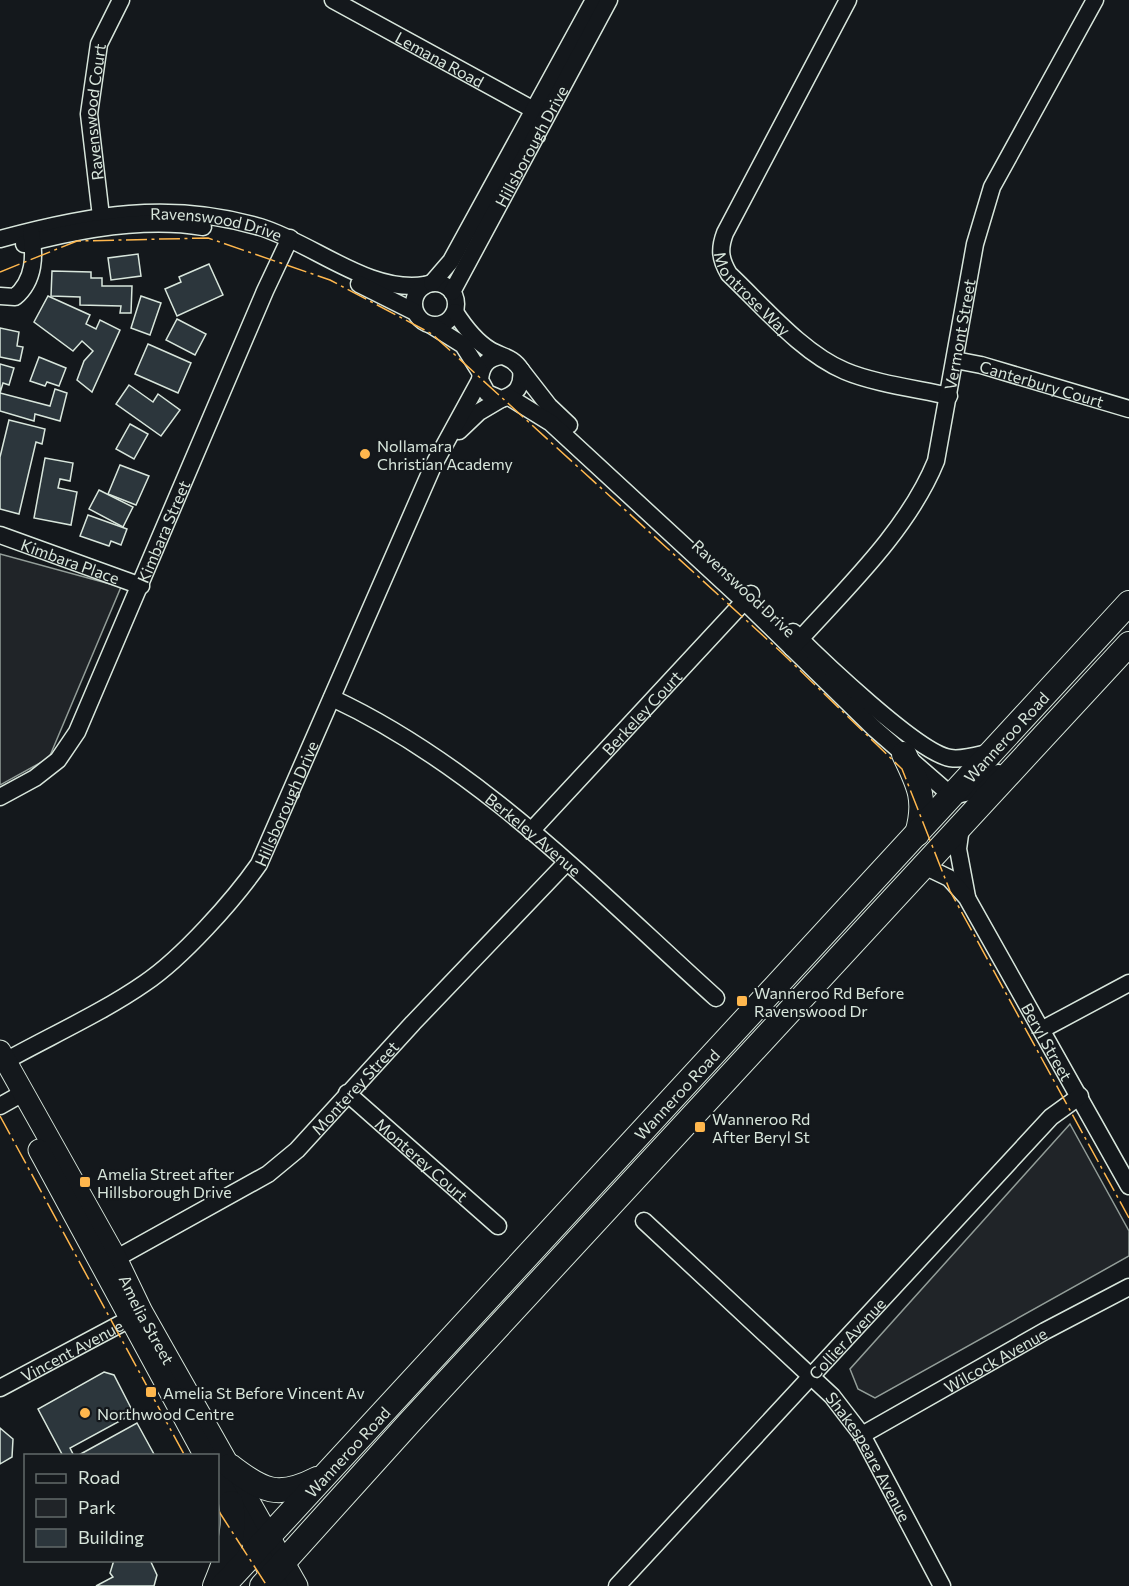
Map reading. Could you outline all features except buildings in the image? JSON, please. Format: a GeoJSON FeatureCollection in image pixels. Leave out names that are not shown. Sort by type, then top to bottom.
{"type":"FeatureCollection","features":[{"type":"Feature","properties":{"kind":"highway","name":"Wanneroo Road"},"geometry":{"type":"LineString","coordinates":[[224,1586],[1129,603]]}},
{"type":"Feature","properties":{"kind":"highway","name":"Wanneroo Road"},"geometry":{"type":"LineString","coordinates":[[274,1578],[409,1423],[1129,644]]}},
{"type":"Feature","properties":{"kind":"highway"},"geometry":{"type":"LineString","coordinates":[[904,754],[922,798],[923,812],[916,836]]}},
{"type":"Feature","properties":{"kind":"highway"},"geometry":{"type":"LineString","coordinates":[[224,1472],[277,1491],[301,1488],[325,1476]]}},
{"type":"Feature","properties":{"kind":"highway"},"geometry":{"type":"LineString","coordinates":[[215,1586],[228,1555],[234,1515],[231,1503]]}},
{"type":"Feature","properties":{"kind":"main road","name":"Amelia Street"},"geometry":{"type":"LineString","coordinates":[[1,1064],[11,1100],[110,1262],[205,1454]]}},
{"type":"Feature","properties":{"kind":"main road","name":"Amelia Street"},"geometry":{"type":"LineString","coordinates":[[136,1315],[214,1454]]}},
{"type":"Feature","properties":{"kind":"main road","name":"Amelia Street"},"geometry":{"type":"LineString","coordinates":[[224,1472],[231,1503],[263,1543]]}},
{"type":"Feature","properties":{"kind":"main road","name":"Amelia Street"},"geometry":{"type":"LineString","coordinates":[[224,1472],[263,1543],[274,1578],[297,1586]]}},
{"type":"Feature","properties":{"kind":"street","name":"Ravenswood Court"},"geometry":{"type":"LineString","coordinates":[[102,222],[88,114],[99,44],[121,0]]}},
{"type":"Feature","properties":{"kind":"street","name":"Hillsborough Drive"},"geometry":{"type":"LineString","coordinates":[[452,292],[541,114],[594,0]]}},
{"type":"Feature","properties":{"kind":"street","name":"Hillsborough Drive"},"geometry":{"type":"LineString","coordinates":[[429,284],[451,261],[609,0]]}},
{"type":"Feature","properties":{"kind":"street","name":"Montrose Way"},"geometry":{"type":"LineString","coordinates":[[848,0],[725,233],[721,244],[721,260],[729,274],[810,350],[827,363],[848,372],[949,396]]}},
{"type":"Feature","properties":{"kind":"street","name":"Vermont Street"},"geometry":{"type":"LineString","coordinates":[[796,643],[902,524],[923,492],[936,461],[975,244],[992,187],[1095,0]]}},
{"type":"Feature","properties":{"kind":"street","name":"Lemana Road"},"geometry":{"type":"LineString","coordinates":[[342,2],[541,114]]}},
{"type":"Feature","properties":{"kind":"street","name":"Ravenswood Drive"},"geometry":{"type":"LineString","coordinates":[[0,239],[32,236],[102,222],[176,213],[231,220],[378,281],[413,287],[429,284]]}},
{"type":"Feature","properties":{"kind":"street","name":"Ravenswood Drive"},"geometry":{"type":"LineString","coordinates":[[0,250],[32,236]]}},
{"type":"Feature","properties":{"kind":"street"},"geometry":{"type":"LineString","coordinates":[[0,296],[15,297],[25,289],[33,264],[32,236]]}},
{"type":"Feature","properties":{"kind":"street","name":"Ravenswood Drive"},"geometry":{"type":"LineString","coordinates":[[288,242],[415,312]]}},
{"type":"Feature","properties":{"kind":"street","name":"Kimbara Street"},"geometry":{"type":"LineString","coordinates":[[0,797],[35,778],[58,760],[76,732],[288,242]]}},
{"type":"Feature","properties":{"kind":"street"},"geometry":{"type":"LineString","coordinates":[[429,284],[447,286],[455,298],[455,312],[477,340],[501,356],[516,362],[521,369],[521,386],[505,398],[487,393],[463,345],[418,318],[415,312],[415,297],[429,284]]}},
{"type":"Feature","properties":{"kind":"street"},"geometry":{"type":"LineString","coordinates":[[431,325],[443,324],[455,312]]}},
{"type":"Feature","properties":{"kind":"street"},"geometry":{"type":"LineString","coordinates":[[480,376],[488,361],[501,356]]}},
{"type":"Feature","properties":{"kind":"street","name":"Canterbury Court"},"geometry":{"type":"LineString","coordinates":[[955,360],[981,365],[1129,410]]}},
{"type":"Feature","properties":{"kind":"street","name":"Ravenswood Drive"},"geometry":{"type":"LineString","coordinates":[[521,369],[549,406],[796,643],[937,754],[954,758],[994,751]]}},
{"type":"Feature","properties":{"kind":"street","name":"Hillsborough Drive"},"geometry":{"type":"LineString","coordinates":[[1,1064],[144,984],[171,962],[244,885],[259,864],[433,465],[448,442],[480,376]]}},
{"type":"Feature","properties":{"kind":"street","name":"Ravenswood Drive"},"geometry":{"type":"LineString","coordinates":[[505,398],[551,423],[748,597]]}},
{"type":"Feature","properties":{"kind":"street","name":"Hillsborough Drive"},"geometry":{"type":"LineString","coordinates":[[448,442],[479,412],[505,398]]}},
{"type":"Feature","properties":{"kind":"street","name":"Kimbara Place"},"geometry":{"type":"LineString","coordinates":[[0,535],[141,586]]}},
{"type":"Feature","properties":{"kind":"street","name":"Berkeley Court"},"geometry":{"type":"LineString","coordinates":[[531,831],[748,597]]}},
{"type":"Feature","properties":{"kind":"street","name":"Ravenswood Drive"},"geometry":{"type":"LineString","coordinates":[[796,643],[841,697],[952,796]]}},
{"type":"Feature","properties":{"kind":"street","name":"Berkeley Avenue"},"geometry":{"type":"LineString","coordinates":[[332,698],[358,710],[466,777],[531,831],[716,998]]}},
{"type":"Feature","properties":{"kind":"street"},"geometry":{"type":"LineString","coordinates":[[952,796],[980,787],[1043,737]]}},
{"type":"Feature","properties":{"kind":"street","name":"Beryl Street"},"geometry":{"type":"LineString","coordinates":[[961,827],[958,849],[967,898]]}},
{"type":"Feature","properties":{"kind":"street","name":"Monterey Street"},"geometry":{"type":"LineString","coordinates":[[110,1262],[268,1174],[297,1150],[347,1093],[566,863]]}},
{"type":"Feature","properties":{"kind":"street","name":"Beryl Street"},"geometry":{"type":"LineString","coordinates":[[924,866],[949,878],[967,898],[1043,1029],[1129,1186]]}},
{"type":"Feature","properties":{"kind":"street"},"geometry":{"type":"LineString","coordinates":[[1043,1029],[1129,983]]}},
{"type":"Feature","properties":{"kind":"street","name":"Monterey Court"},"geometry":{"type":"LineString","coordinates":[[347,1093],[498,1226]]}},
{"type":"Feature","properties":{"kind":"street","name":"Collier Avenue"},"geometry":{"type":"LineString","coordinates":[[617,1586],[813,1377],[1051,1117],[1080,1096]]}},
{"type":"Feature","properties":{"kind":"street","name":"Shakespeare Avenue"},"geometry":{"type":"LineString","coordinates":[[644,1221],[832,1396],[862,1435],[942,1586]]}},
{"type":"Feature","properties":{"kind":"street","name":"Wilcock Avenue"},"geometry":{"type":"LineString","coordinates":[[862,1435],[1045,1331],[1129,1287]]}},
{"type":"Feature","properties":{"kind":"street","name":"Vincent Avenue"},"geometry":{"type":"LineString","coordinates":[[0,1388],[136,1315]]}},
{"type":"Feature","properties":{"kind":"green space"},"geometry":{"type":"Polygon","coordinates":[[[0,554],[121,587],[49,758],[0,785],[0,554]]]}},
{"type":"Feature","properties":{"kind":"green space"},"geometry":{"type":"Polygon","coordinates":[[[1070,1124],[1129,1231],[1129,1256],[875,1398],[858,1389],[850,1369],[1070,1124]]]}},
{"type":"Feature","properties":{"kind":"power"},"geometry":{"type":"LineString","coordinates":[[0,272],[77,241],[208,238],[330,280],[432,334],[781,652],[902,769],[950,891],[1129,1218]]}},
{"type":"Feature","properties":{"kind":"power"},"geometry":{"type":"LineString","coordinates":[[0,1116],[184,1454]]}},
{"type":"Feature","properties":{"kind":"power"},"geometry":{"type":"LineString","coordinates":[[219,1512],[267,1586]]}},
{"type":"Feature","properties":{"kind":"place","name":"Nollamara Christian Academy"},"geometry":{"type":"Point","coordinates":[365,454]}},
{"type":"Feature","properties":{"kind":"place","name":"Wanneroo Rd Before Ravenswood Dr"},"geometry":{"type":"Point","coordinates":[742,1001]}},
{"type":"Feature","properties":{"kind":"place","name":"Wanneroo Rd After Beryl St"},"geometry":{"type":"Point","coordinates":[700,1127]}},
{"type":"Feature","properties":{"kind":"place","name":"Amelia Street after Hillsborough Drive"},"geometry":{"type":"Point","coordinates":[85,1182]}},
{"type":"Feature","properties":{"kind":"place","name":"Amelia St Before Vincent Av"},"geometry":{"type":"Point","coordinates":[151,1392]}},
{"type":"Feature","properties":{"kind":"place","name":"Northwood Centre"},"geometry":{"type":"Point","coordinates":[85,1413]}}]}
